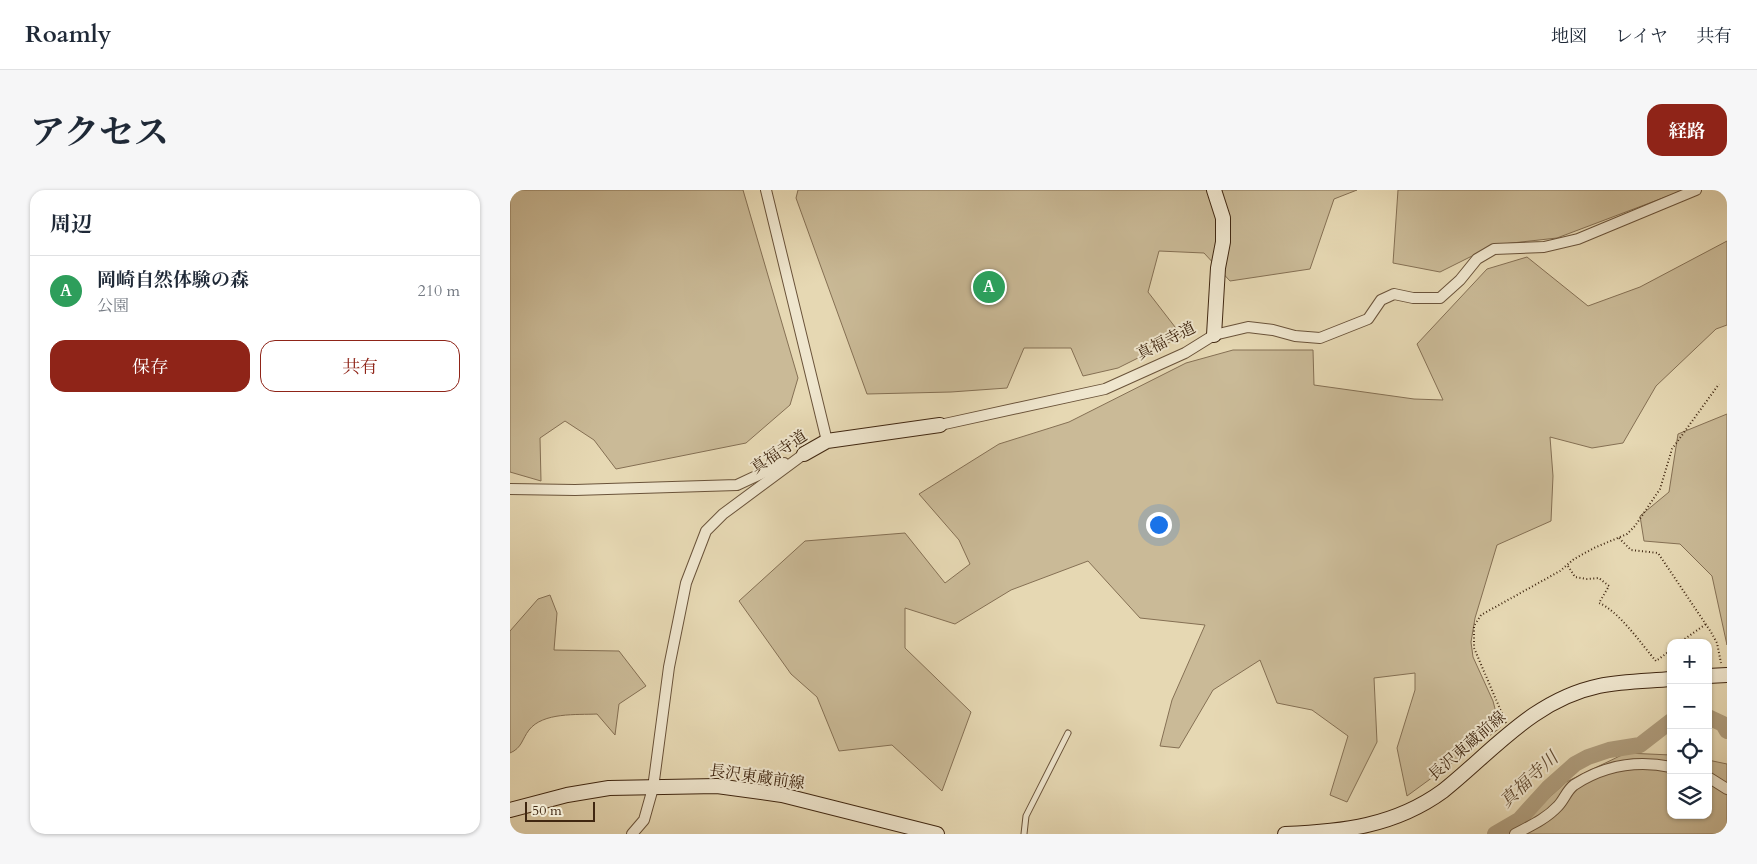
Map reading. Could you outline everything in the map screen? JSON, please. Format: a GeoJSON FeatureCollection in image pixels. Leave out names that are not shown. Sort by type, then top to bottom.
{"type":"FeatureCollection","features":[{"type":"Feature","properties":{"kind":"main road","name":"真福寺道"},"geometry":{"type":"LineString","coordinates":[[1214,190],[1222,218],[1223,242],[1218,268],[1214,335]]}},
{"type":"Feature","properties":{"kind":"main road","name":"真福寺道"},"geometry":{"type":"LineString","coordinates":[[804,454],[827,441],[940,424]]}},
{"type":"Feature","properties":{"kind":"main road"},"geometry":{"type":"LineString","coordinates":[[1712,676],[1725,675]]}},
{"type":"Feature","properties":{"kind":"main road","name":"長沢東蔵前線"},"geometry":{"type":"LineString","coordinates":[[1285,834],[1360,828],[1409,812],[1443,791],[1511,731],[1550,704],[1582,690],[1616,683],[1667,679]]}},
{"type":"Feature","properties":{"kind":"main road","name":"長沢東蔵前線"},"geometry":{"type":"LineString","coordinates":[[510,810],[567,795],[609,788],[717,786],[782,795],[937,834]]}},
{"type":"Feature","properties":{"kind":"street"},"geometry":{"type":"LineString","coordinates":[[766,190],[827,441]]}},
{"type":"Feature","properties":{"kind":"street","name":"真福寺道"},"geometry":{"type":"LineString","coordinates":[[940,424],[1105,388],[1185,352],[1214,335],[1248,327],[1273,330],[1295,336],[1320,338],[1368,319],[1381,300],[1394,294],[1413,298],[1440,298],[1460,280],[1477,259],[1494,249],[1544,247],[1578,239],[1696,190]]}},
{"type":"Feature","properties":{"kind":"street"},"geometry":{"type":"LineString","coordinates":[[510,489],[576,490],[737,484],[804,454]]}},
{"type":"Feature","properties":{"kind":"street","name":"真福寺道"},"geometry":{"type":"LineString","coordinates":[[632,834],[644,820],[653,788],[669,667],[686,583],[706,531],[723,514],[804,454]]}},
{"type":"Feature","properties":{"kind":"street"},"geometry":{"type":"LineString","coordinates":[[1515,834],[1551,814],[1573,786],[1589,775],[1617,766],[1638,764],[1667,767]]}},
{"type":"Feature","properties":{"kind":"street"},"geometry":{"type":"LineString","coordinates":[[1712,780],[1727,789]]}},
{"type":"Feature","properties":{"kind":"lane"},"geometry":{"type":"LineString","coordinates":[[1024,834],[1026,816],[1068,734]]}},
{"type":"Feature","properties":{"kind":"path"},"geometry":{"type":"LineString","coordinates":[[1511,731],[1506,725],[1477,657],[1473,642],[1474,626],[1481,615],[1491,608],[1568,566],[1574,559],[1594,548],[1620,538],[1635,526],[1654,500],[1664,479],[1666,465],[1672,448],[1719,384]]}},
{"type":"Feature","properties":{"kind":"path"},"geometry":{"type":"LineString","coordinates":[[1620,538],[1631,550],[1658,553],[1717,643],[1725,675]]}},
{"type":"Feature","properties":{"kind":"path"},"geometry":{"type":"LineString","coordinates":[[1568,566],[1575,576],[1587,580],[1599,578],[1609,586],[1599,603],[1626,627],[1656,662],[1667,653]]}},
{"type":"Feature","properties":{"kind":"path"},"geometry":{"type":"LineString","coordinates":[[1685,639],[1706,624]]}},
{"type":"Feature","properties":{"kind":"shaded area"},"geometry":{"type":"Polygon","coordinates":[[[510,190],[743,190],[798,378],[790,405],[746,443],[616,469],[594,440],[565,421],[540,438],[541,481],[510,472],[510,190]]]}},
{"type":"Feature","properties":{"kind":"shaded area"},"geometry":{"type":"Polygon","coordinates":[[[798,190],[1357,190],[1334,199],[1310,269],[1230,281],[1204,253],[1159,251],[1148,292],[1182,336],[1118,368],[1083,376],[1071,348],[1024,348],[1007,388],[951,392],[867,394],[796,198],[798,190]]]}},
{"type":"Feature","properties":{"kind":"shaded area"},"geometry":{"type":"Polygon","coordinates":[[[1398,190],[1684,190],[1557,238],[1494,245],[1440,272],[1393,263],[1398,190]]]}},
{"type":"Feature","properties":{"kind":"shaded area"},"geometry":{"type":"Polygon","coordinates":[[[1727,241],[1727,325],[1716,329],[1656,386],[1623,443],[1592,448],[1550,437],[1553,476],[1551,521],[1497,545],[1475,618],[1471,642],[1473,657],[1493,701],[1500,728],[1407,796],[1397,748],[1415,690],[1415,673],[1374,678],[1377,742],[1347,802],[1330,795],[1348,736],[1312,710],[1277,703],[1260,660],[1213,690],[1179,748],[1160,746],[1172,700],[1205,625],[1140,618],[1088,561],[1011,590],[955,624],[905,608],[905,648],[971,712],[942,791],[892,745],[839,751],[817,697],[791,674],[739,601],[805,541],[905,533],[945,583],[970,564],[959,540],[919,494],[999,444],[1069,422],[1186,363],[1233,350],[1313,350],[1314,385],[1414,399],[1443,400],[1417,344],[1487,269],[1527,257],[1588,306],[1640,287],[1727,241]]]}},
{"type":"Feature","properties":{"kind":"shaded area"},"geometry":{"type":"Polygon","coordinates":[[[1727,414],[1727,645],[1712,576],[1680,544],[1644,541],[1640,516],[1669,492],[1678,434],[1727,414]]]}},
{"type":"Feature","properties":{"kind":"shaded area"},"geometry":{"type":"Polygon","coordinates":[[[550,595],[557,613],[554,650],[619,651],[646,686],[619,704],[615,735],[597,714],[551,717],[535,724],[519,746],[510,753],[510,631],[538,599],[550,595]]]}},
{"type":"Feature","properties":{"kind":"shaded area"},"geometry":{"type":"Polygon","coordinates":[[[1626,753],[1667,755],[1667,819],[1712,819],[1712,761],[1727,764],[1727,834],[1510,834],[1566,782],[1626,753]]]}},
{"type":"Feature","properties":{"kind":"waterway","name":"真福寺川"},"geometry":{"type":"LineString","coordinates":[[1712,719],[1723,724],[1727,731]]}},
{"type":"Feature","properties":{"kind":"waterway","name":"真福寺川"},"geometry":{"type":"LineString","coordinates":[[1495,834],[1519,820],[1548,788],[1575,764],[1588,757],[1609,750],[1640,745],[1667,724]]}},
{"type":"Feature","properties":{"kind":"place","name":"岡崎自然体験の森"},"geometry":{"type":"Point","coordinates":[989,287]}}]}
